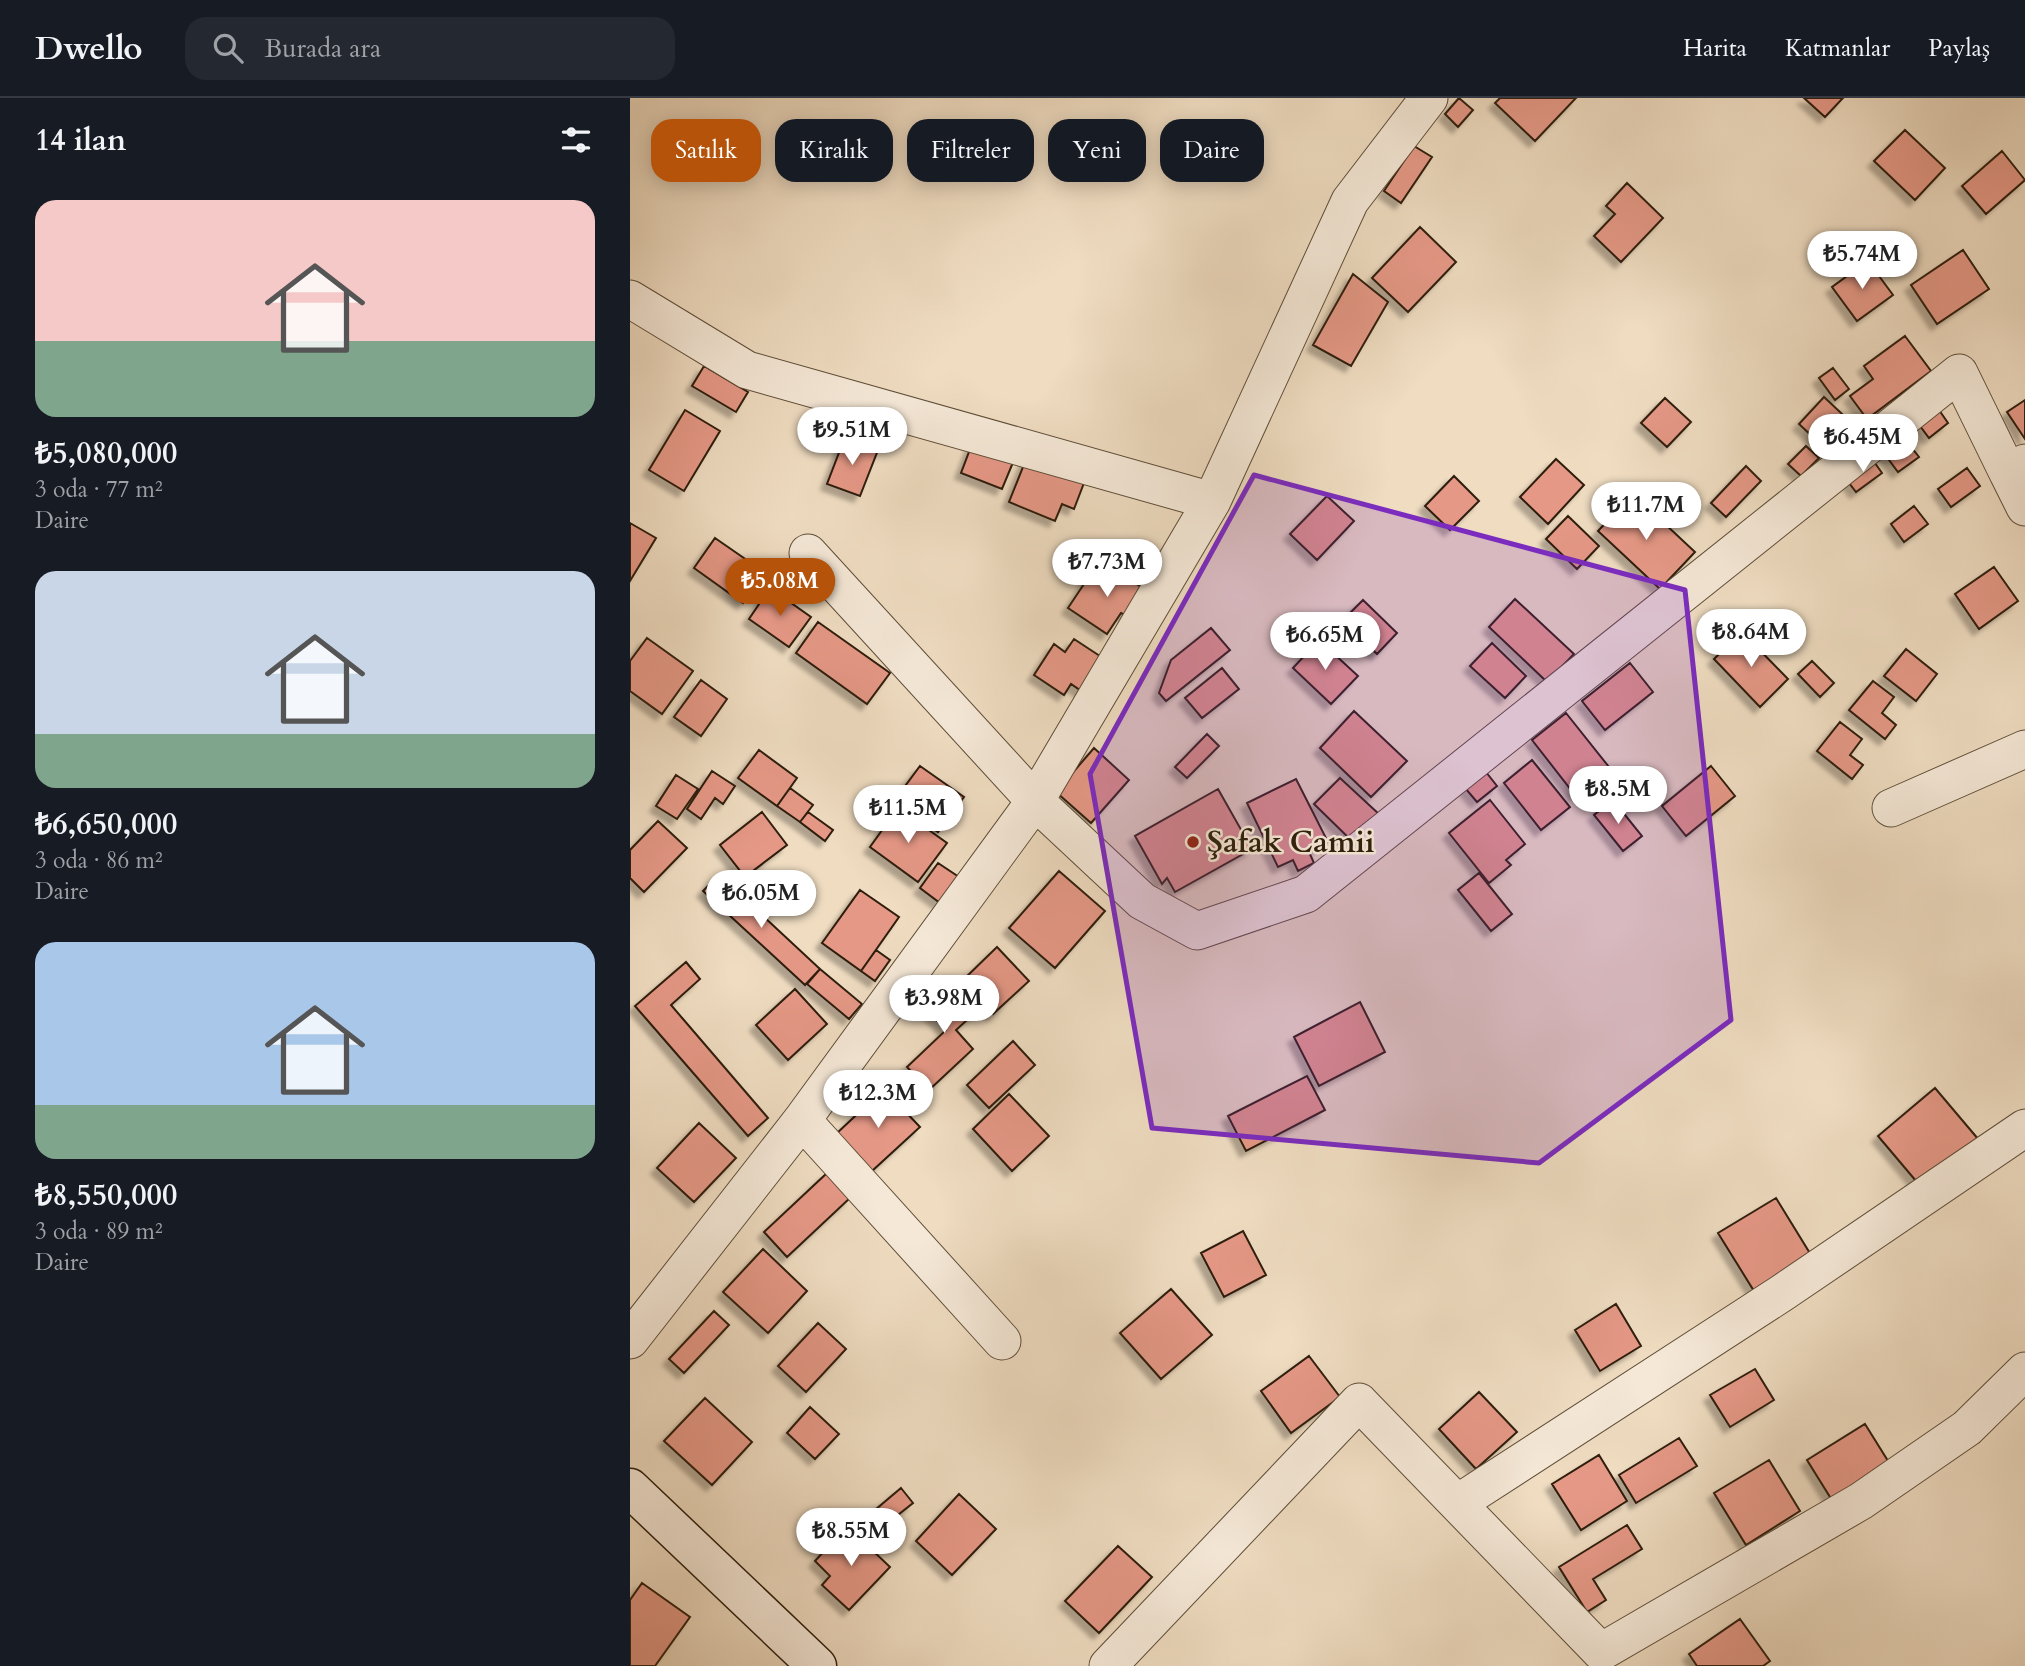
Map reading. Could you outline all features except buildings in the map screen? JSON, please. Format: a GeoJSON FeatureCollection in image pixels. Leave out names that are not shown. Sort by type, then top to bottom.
{"type":"FeatureCollection","features":[{"type":"Feature","properties":{"kind":"street"},"geometry":{"type":"LineString","coordinates":[[630,1340],[802,1120],[1035,801],[1212,501],[1350,201],[1429,98]]}},
{"type":"Feature","properties":{"kind":"street"},"geometry":{"type":"LineString","coordinates":[[630,299],[747,370],[1212,501]]}},
{"type":"Feature","properties":{"kind":"street"},"geometry":{"type":"LineString","coordinates":[[808,553],[1035,801],[1142,901],[1197,931],[1306,894],[1959,373],[2017,468],[2025,506]]}},
{"type":"Feature","properties":{"kind":"street"},"geometry":{"type":"LineString","coordinates":[[1891,808],[2025,749]]}},
{"type":"Feature","properties":{"kind":"street"},"geometry":{"type":"LineString","coordinates":[[802,1120],[1002,1341]]}},
{"type":"Feature","properties":{"kind":"street"},"geometry":{"type":"LineString","coordinates":[[1458,1503],[1782,1293],[2025,1128]]}},
{"type":"Feature","properties":{"kind":"street"},"geometry":{"type":"LineString","coordinates":[[1108,1666],[1359,1402],[1601,1652],[1861,1502],[1967,1428],[2025,1371]]}},
{"type":"Feature","properties":{"kind":"street"},"geometry":{"type":"LineString","coordinates":[[630,1488],[817,1666]]}},
{"type":"Feature","properties":{"kind":"highlighted area"},"geometry":{"type":"Polygon","coordinates":[[[1254,475],[1685,590],[1731,1020],[1539,1163],[1152,1128],[1090,774],[1254,475]]]}},
{"type":"Feature","properties":{"kind":"place","name":"Şafak Camii"},"geometry":{"type":"Point","coordinates":[1193,842]}}]}
